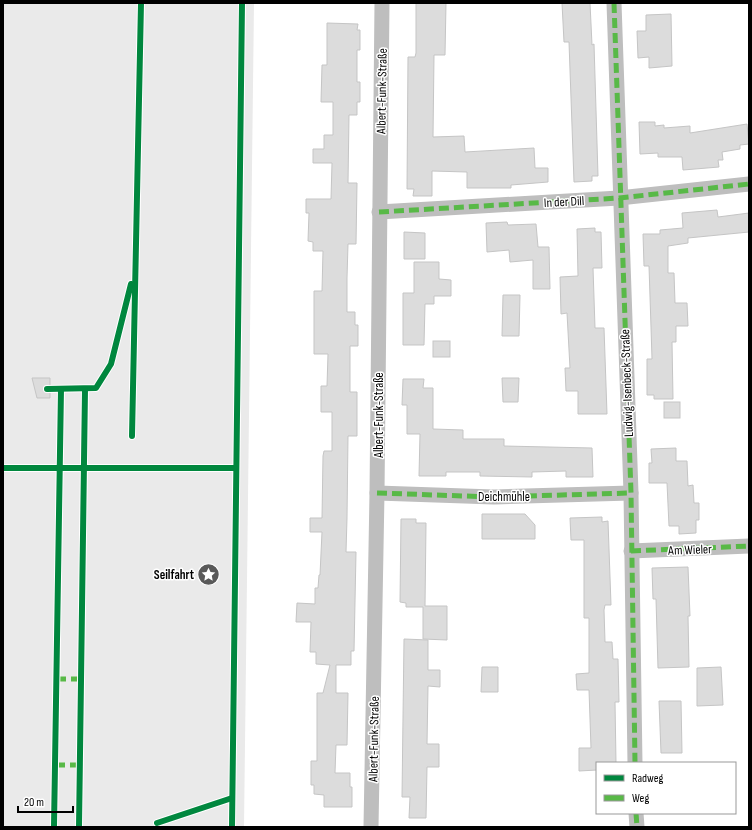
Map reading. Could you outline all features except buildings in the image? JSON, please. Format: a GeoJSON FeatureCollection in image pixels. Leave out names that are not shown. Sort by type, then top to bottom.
{"type":"FeatureCollection","features":[{"type":"Feature","properties":{"kind":"street","name":"Albert-Funk-Straße"},"geometry":{"type":"LineString","coordinates":[[371,827],[377,492],[382,3]]}},
{"type":"Feature","properties":{"kind":"street","name":"Ludwig-Isenbeck-Straße"},"geometry":{"type":"LineString","coordinates":[[614,3],[631,493],[635,762]]}},
{"type":"Feature","properties":{"kind":"street","name":"In der Dill"},"geometry":{"type":"LineString","coordinates":[[379,212],[620,198],[749,184]]}},
{"type":"Feature","properties":{"kind":"street","name":"Deichmühle"},"geometry":{"type":"LineString","coordinates":[[377,492],[494,497],[631,493]]}},
{"type":"Feature","properties":{"kind":"street","name":"Am Wieler"},"geometry":{"type":"LineString","coordinates":[[631,551],[749,546]]}},
{"type":"Feature","properties":{"kind":"street"},"geometry":{"type":"LineString","coordinates":[[636,814],[637,827]]}},
{"type":"Feature","properties":{"kind":"shaded area"},"geometry":{"type":"Polygon","coordinates":[[[3,3],[254,3],[244,827],[3,827],[3,3]]]}},
{"type":"Feature","properties":{"kind":"marked path"},"geometry":{"type":"LineString","coordinates":[[614,3],[631,493],[635,762]]}},
{"type":"Feature","properties":{"kind":"marked path"},"geometry":{"type":"LineString","coordinates":[[379,212],[619,198],[749,184]]}},
{"type":"Feature","properties":{"kind":"marked path"},"geometry":{"type":"LineString","coordinates":[[377,493],[494,497],[631,493]]}},
{"type":"Feature","properties":{"kind":"marked path"},"geometry":{"type":"LineString","coordinates":[[631,551],[749,546]]}},
{"type":"Feature","properties":{"kind":"marked path"},"geometry":{"type":"LineString","coordinates":[[56,679],[81,679]]}},
{"type":"Feature","properties":{"kind":"marked path"},"geometry":{"type":"LineString","coordinates":[[55,765],[80,765]]}},
{"type":"Feature","properties":{"kind":"marked path"},"geometry":{"type":"LineString","coordinates":[[636,814],[637,827]]}},
{"type":"Feature","properties":{"kind":"cycle path"},"geometry":{"type":"LineString","coordinates":[[132,436],[141,3]]}},
{"type":"Feature","properties":{"kind":"cycle path"},"geometry":{"type":"LineString","coordinates":[[232,827],[242,3]]}},
{"type":"Feature","properties":{"kind":"cycle path"},"geometry":{"type":"LineString","coordinates":[[47,389],[96,388],[111,364],[131,284]]}},
{"type":"Feature","properties":{"kind":"cycle path"},"geometry":{"type":"LineString","coordinates":[[54,827],[61,389]]}},
{"type":"Feature","properties":{"kind":"cycle path"},"geometry":{"type":"LineString","coordinates":[[79,827],[85,389]]}},
{"type":"Feature","properties":{"kind":"cycle path"},"geometry":{"type":"LineString","coordinates":[[3,468],[235,468]]}},
{"type":"Feature","properties":{"kind":"cycle path"},"geometry":{"type":"LineString","coordinates":[[157,823],[232,798]]}},
{"type":"Feature","properties":{"kind":"place","name":"Seilfahrt"},"geometry":{"type":"Point","coordinates":[209,574]}}]}
